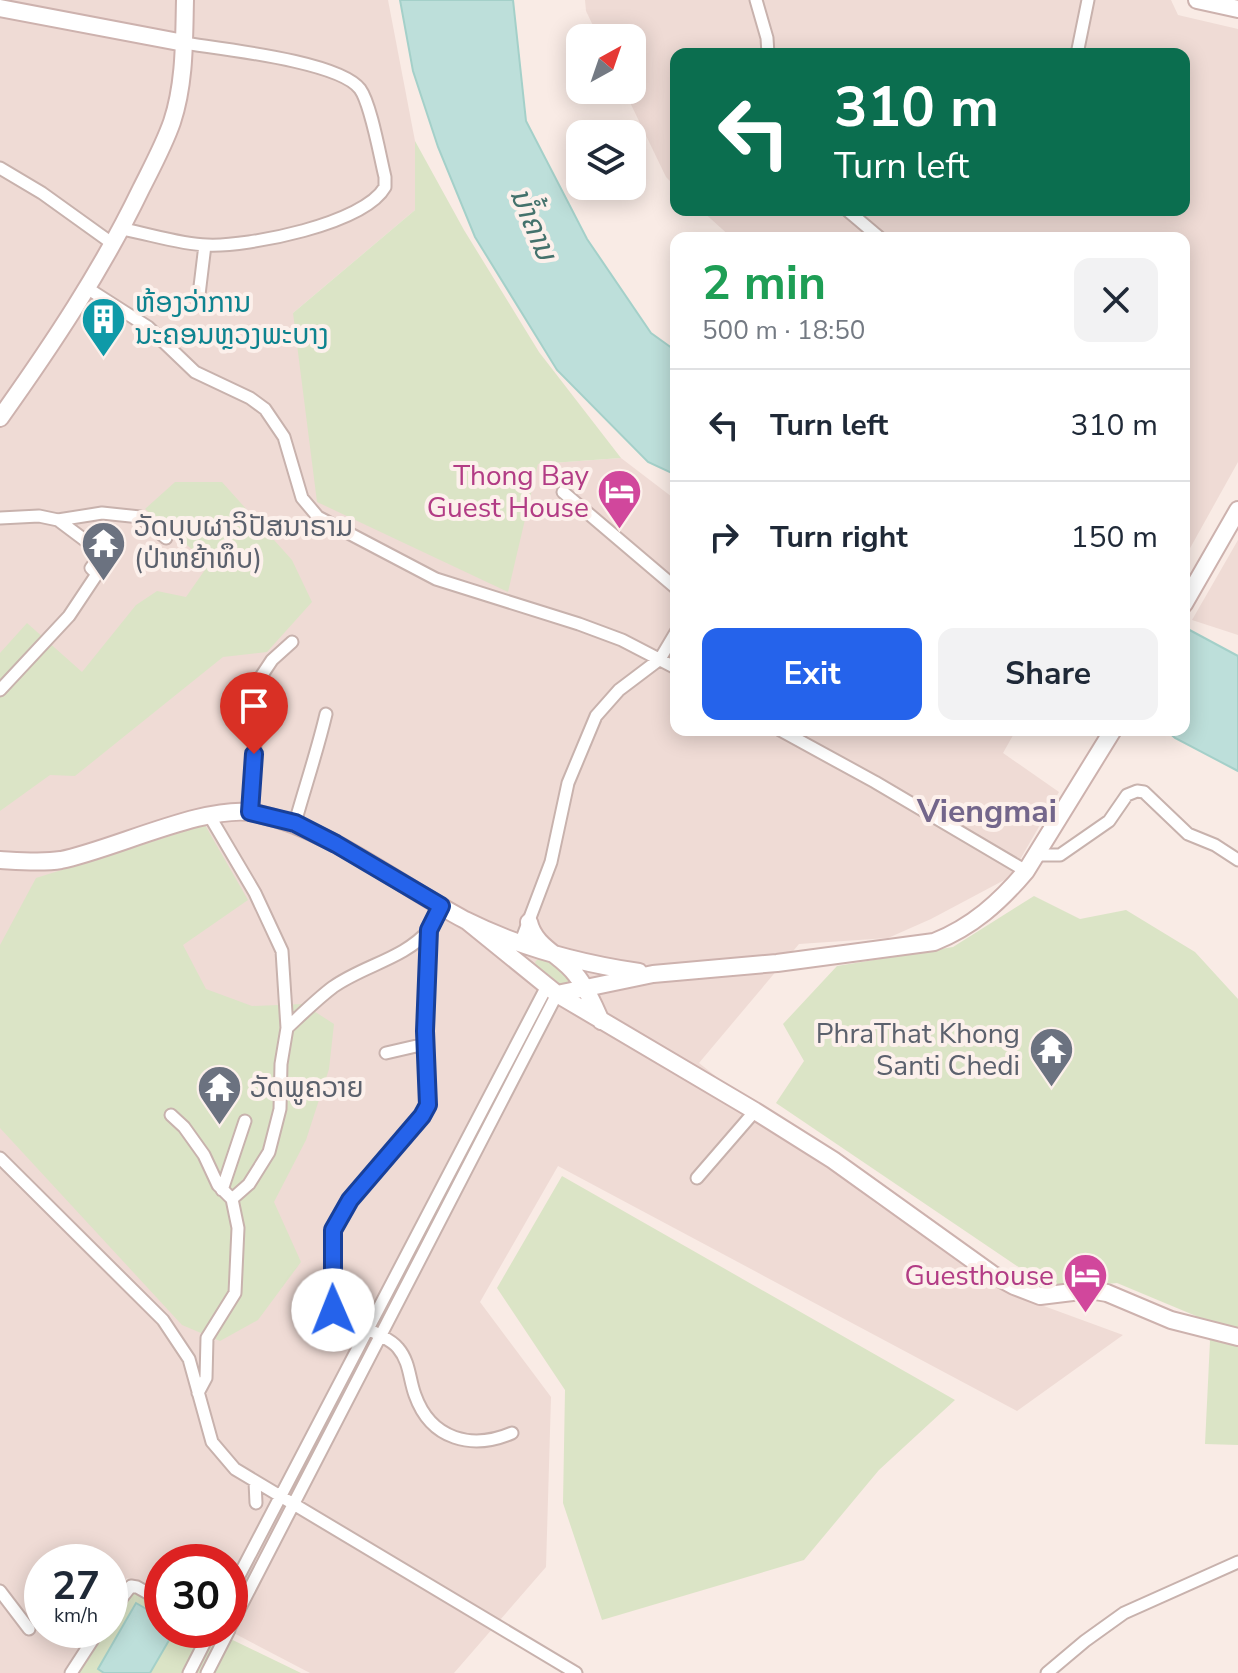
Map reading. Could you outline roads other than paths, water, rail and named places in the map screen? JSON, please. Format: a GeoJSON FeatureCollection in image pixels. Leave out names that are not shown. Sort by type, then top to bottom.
{"type":"FeatureCollection","features":[{"type":"Feature","properties":{"kind":"street"},"geometry":{"type":"LineString","coordinates":[[0,418],[118,236],[172,121],[184,43],[185,0]]}},
{"type":"Feature","properties":{"kind":"street"},"geometry":{"type":"LineString","coordinates":[[756,0],[768,48]]}},
{"type":"Feature","properties":{"kind":"street"},"geometry":{"type":"LineString","coordinates":[[1078,48],[1088,0]]}},
{"type":"Feature","properties":{"kind":"street"},"geometry":{"type":"LineString","coordinates":[[1197,0],[1238,9]]}},
{"type":"Feature","properties":{"kind":"street"},"geometry":{"type":"LineString","coordinates":[[0,8],[320,67],[352,81],[364,95],[386,183],[382,192],[367,205],[339,220],[248,243],[205,245],[118,236],[0,168]]}},
{"type":"Feature","properties":{"kind":"street"},"geometry":{"type":"LineString","coordinates":[[854,216],[873,232]]}},
{"type":"Feature","properties":{"kind":"street"},"geometry":{"type":"LineString","coordinates":[[198,303],[205,245]]}},
{"type":"Feature","properties":{"kind":"street"},"geometry":{"type":"LineString","coordinates":[[87,288],[148,327],[195,372],[250,398],[265,409],[284,437],[302,498],[318,517],[436,579],[579,624],[670,665]]}},
{"type":"Feature","properties":{"kind":"street"},"geometry":{"type":"LineString","coordinates":[[563,492],[670,583]]}},
{"type":"Feature","properties":{"kind":"street"},"geometry":{"type":"LineString","coordinates":[[0,518],[39,516],[58,520],[102,513],[140,517],[166,538]]}},
{"type":"Feature","properties":{"kind":"street"},"geometry":{"type":"LineString","coordinates":[[1190,593],[1237,515]]}},
{"type":"Feature","properties":{"kind":"street"},"geometry":{"type":"LineString","coordinates":[[0,690],[69,616],[97,574],[91,568],[102,553],[58,520]]}},
{"type":"Feature","properties":{"kind":"street"},"geometry":{"type":"LineString","coordinates":[[250,812],[260,678],[272,660],[292,642]]}},
{"type":"Feature","properties":{"kind":"street"},"geometry":{"type":"LineString","coordinates":[[670,642],[660,659],[619,690],[596,716],[568,783],[551,862],[520,944],[527,965],[547,988],[585,988],[653,974],[777,963],[934,942],[957,933],[976,920],[1026,871],[1109,736]]}},
{"type":"Feature","properties":{"kind":"street"},"geometry":{"type":"LineString","coordinates":[[295,823],[326,714]]}},
{"type":"Feature","properties":{"kind":"street"},"geometry":{"type":"LineString","coordinates":[[791,736],[1026,871]]}},
{"type":"Feature","properties":{"kind":"street"},"geometry":{"type":"LineString","coordinates":[[1036,855],[1060,855],[1109,821],[1127,795],[1137,791],[1144,792],[1188,834],[1215,845],[1238,860]]}},
{"type":"Feature","properties":{"kind":"street"},"geometry":{"type":"LineString","coordinates":[[0,860],[56,861],[209,815],[250,812],[295,823],[467,921],[520,944],[556,957],[653,974]]}},
{"type":"Feature","properties":{"kind":"street"},"geometry":{"type":"LineString","coordinates":[[209,815],[255,893],[282,951],[287,1028],[281,1064],[280,1109],[269,1152],[249,1184],[232,1199]]}},
{"type":"Feature","properties":{"kind":"street"},"geometry":{"type":"LineString","coordinates":[[287,1028],[335,986],[421,940],[441,906]]}},
{"type":"Feature","properties":{"kind":"street"},"geometry":{"type":"LineString","coordinates":[[467,921],[547,988],[833,1160],[992,1274],[1014,1286],[1040,1296],[1089,1290],[1107,1293],[1171,1320],[1238,1337]]}},
{"type":"Feature","properties":{"kind":"street"},"geometry":{"type":"LineString","coordinates":[[529,922],[535,937],[575,972],[602,1022]]}},
{"type":"Feature","properties":{"kind":"street"},"geometry":{"type":"LineString","coordinates":[[429,930],[425,1044],[428,1105],[350,1200],[333,1230],[333,1310],[338,1316],[398,1348],[407,1363],[420,1406],[427,1418],[440,1429],[462,1441],[478,1442],[496,1440],[512,1433]]}},
{"type":"Feature","properties":{"kind":"street"},"geometry":{"type":"LineString","coordinates":[[248,1559],[547,988]]}},
{"type":"Feature","properties":{"kind":"street"},"geometry":{"type":"LineString","coordinates":[[248,1593],[432,1240],[547,988]]}},
{"type":"Feature","properties":{"kind":"street"},"geometry":{"type":"LineString","coordinates":[[386,1053],[425,1044]]}},
{"type":"Feature","properties":{"kind":"street"},"geometry":{"type":"LineString","coordinates":[[697,1178],[755,1111]]}},
{"type":"Feature","properties":{"kind":"street"},"geometry":{"type":"LineString","coordinates":[[171,1115],[184,1127],[204,1155],[222,1190],[232,1199],[238,1228],[235,1293],[207,1338],[206,1378],[198,1393]]}},
{"type":"Feature","properties":{"kind":"street"},"geometry":{"type":"LineString","coordinates":[[222,1190],[245,1121]]}},
{"type":"Feature","properties":{"kind":"street"},"geometry":{"type":"LineString","coordinates":[[0,1158],[163,1320],[189,1359],[212,1442],[235,1469],[576,1673]]}},
{"type":"Feature","properties":{"kind":"street"},"geometry":{"type":"LineString","coordinates":[[418,1232],[432,1240]]}},
{"type":"Feature","properties":{"kind":"street"},"geometry":{"type":"LineString","coordinates":[[255,1482],[256,1503]]}},
{"type":"Feature","properties":{"kind":"street"},"geometry":{"type":"LineString","coordinates":[[1047,1673],[1124,1613],[1238,1562]]}},
{"type":"Feature","properties":{"kind":"street"},"geometry":{"type":"LineString","coordinates":[[0,1591],[24,1622]]}},
{"type":"Feature","properties":{"kind":"street"},"geometry":{"type":"LineString","coordinates":[[71,1673],[87,1648]]}},
{"type":"Feature","properties":{"kind":"street"},"geometry":{"type":"LineString","coordinates":[[189,1673],[202,1648]]}},
{"type":"Feature","properties":{"kind":"street"},"geometry":{"type":"LineString","coordinates":[[207,1673],[220,1648]]}},
{"type":"Feature","properties":{"kind":"water","name":"ນ້ຳຄານ"},"geometry":{"type":"Polygon","coordinates":[[[400,0],[513,0],[526,121],[587,239],[651,333],[670,347],[670,472],[648,462],[557,370],[475,237],[438,147],[413,71],[400,0]]]}},
{"type":"Feature","properties":{"kind":"water"},"geometry":{"type":"Polygon","coordinates":[[[1190,630],[1238,656],[1238,771],[1173,736],[1190,736],[1190,630]]]}},
{"type":"Feature","properties":{"kind":"water"},"geometry":{"type":"Polygon","coordinates":[[[136,1603],[144,1608],[144,1648],[165,1648],[150,1673],[104,1673],[98,1669],[110,1648],[128,1648],[128,1617],[136,1603]]]}},
{"type":"Feature","properties":{"kind":"place","name":"ຫ້ອງວ່າການ ນະຄອນຫຼວງພະບາງ"},"geometry":{"type":"Point","coordinates":[104,358]}},
{"type":"Feature","properties":{"kind":"place","name":"Thong Bay Guest House"},"geometry":{"type":"Point","coordinates":[620,531]}},
{"type":"Feature","properties":{"kind":"place","name":"ວັດບຸບຜາວິປັສນາຣາມ (ປ່າຫຍ້າທຶບ)"},"geometry":{"type":"Point","coordinates":[103,582]}},
{"type":"Feature","properties":{"kind":"place","name":"PhraThat Khong Santi Chedi"},"geometry":{"type":"Point","coordinates":[1051,1089]}},
{"type":"Feature","properties":{"kind":"place","name":"ວັດພູຄວາຍ"},"geometry":{"type":"Point","coordinates":[219,1127]}},
{"type":"Feature","properties":{"kind":"place","name":"Guesthouse"},"geometry":{"type":"Point","coordinates":[1085,1315]}},
{"type":"Feature","properties":{"kind":"district","name":"Viengmai"},"geometry":{"type":"Point","coordinates":[987,811]}}]}
